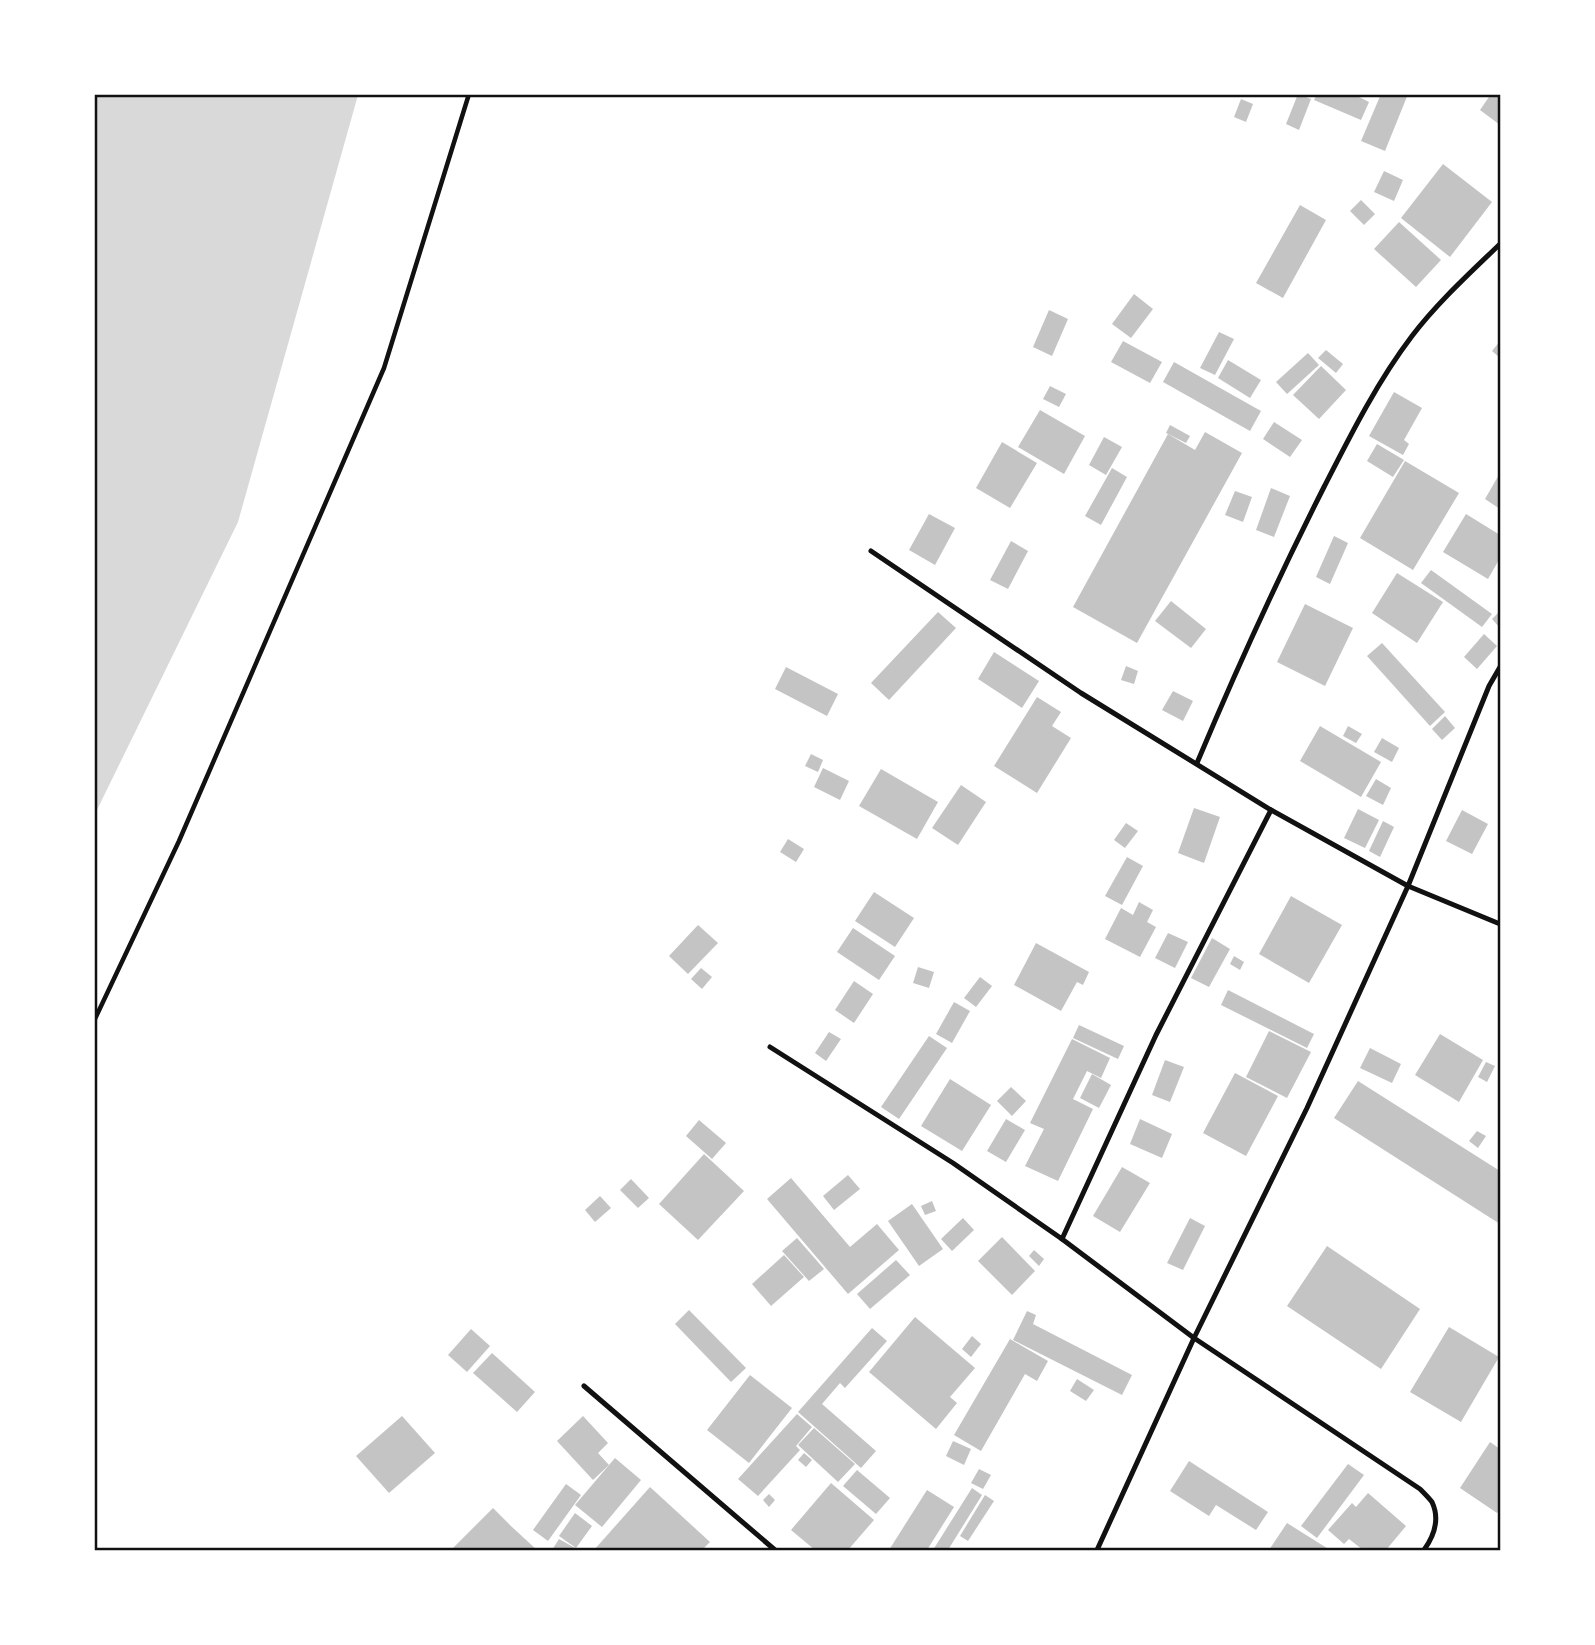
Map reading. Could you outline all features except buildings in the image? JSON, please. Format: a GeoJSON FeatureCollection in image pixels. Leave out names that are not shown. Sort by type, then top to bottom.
{"type":"FeatureCollection","features":[{"type":"Feature","properties":{"kind":"lane"},"geometry":{"type":"LineString","coordinates":[[1197,763],[1223,700],[1296,543],[1350,436],[1389,369],[1413,334],[1500,244]]}},
{"type":"Feature","properties":{"kind":"lane"},"geometry":{"type":"LineString","coordinates":[[871,551],[1081,693],[1271,810],[1408,886],[1500,924]]}},
{"type":"Feature","properties":{"kind":"lane"},"geometry":{"type":"LineString","coordinates":[[1097,1550],[1194,1338],[1307,1108],[1408,886],[1489,686],[1500,667]]}},
{"type":"Feature","properties":{"kind":"lane"},"geometry":{"type":"LineString","coordinates":[[1062,1239],[1156,1035],[1271,810]]}},
{"type":"Feature","properties":{"kind":"lane"},"geometry":{"type":"LineString","coordinates":[[770,1047],[953,1163],[1062,1239],[1194,1338],[1420,1489],[1432,1502],[1437,1521],[1433,1539],[1424,1550]]}},
{"type":"Feature","properties":{"kind":"lane"},"geometry":{"type":"LineString","coordinates":[[584,1386],[775,1550]]}},
{"type":"Feature","properties":{"kind":"path"},"geometry":{"type":"LineString","coordinates":[[94,1021],[179,841],[384,368],[469,94]]}},
{"type":"Feature","properties":{"kind":"shaded area"},"geometry":{"type":"Polygon","coordinates":[[[95,94],[358,95],[238,522],[95,814],[95,94]]]}}]}
